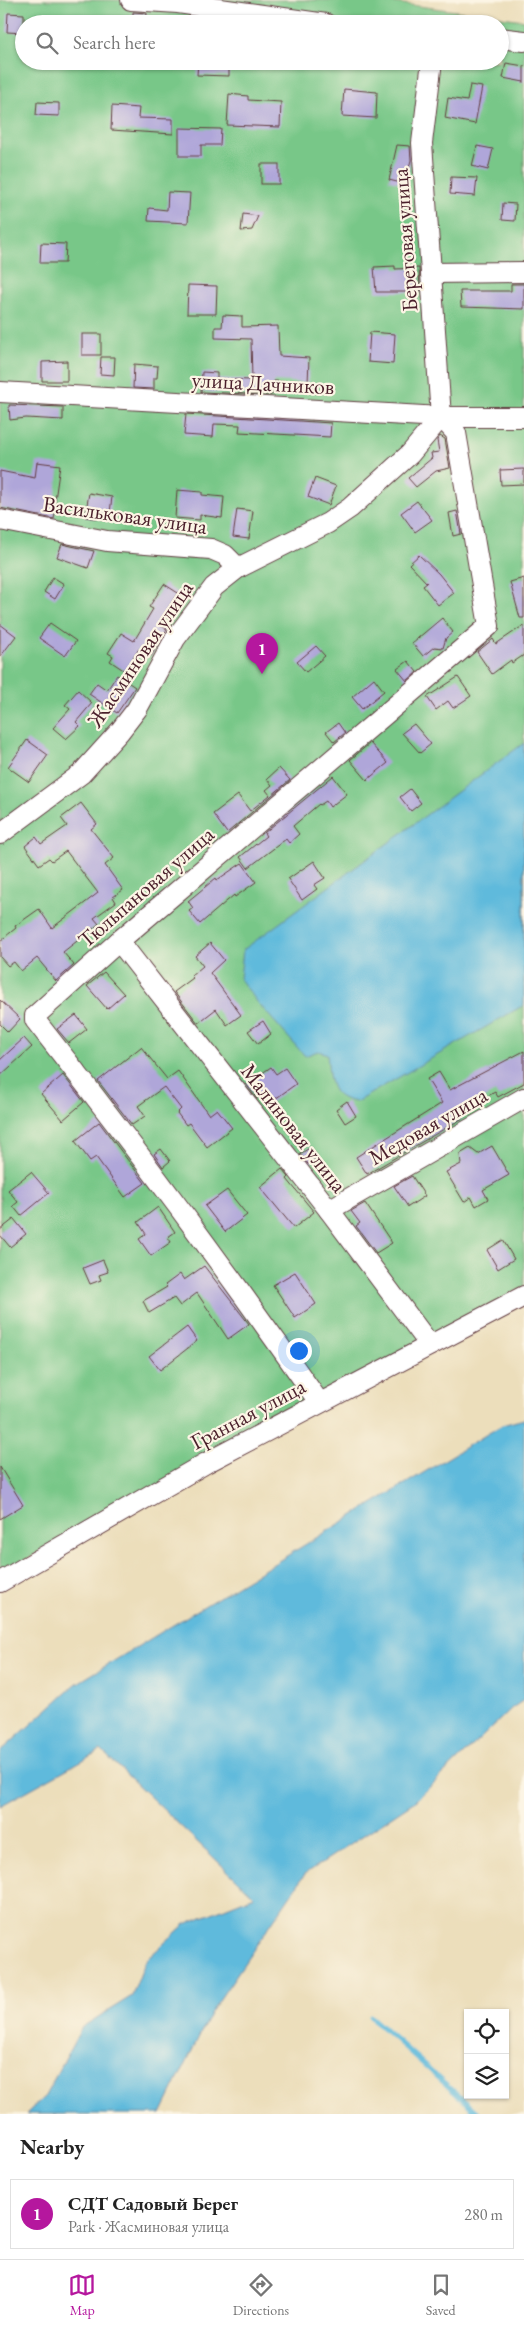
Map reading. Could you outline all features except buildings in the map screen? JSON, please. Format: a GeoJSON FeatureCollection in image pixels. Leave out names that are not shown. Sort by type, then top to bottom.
{"type":"FeatureCollection","features":[{"type":"Feature","properties":{"kind":"street"},"geometry":{"type":"LineString","coordinates":[[131,0],[178,3],[263,15]]}},
{"type":"Feature","properties":{"kind":"street"},"geometry":{"type":"LineString","coordinates":[[509,39],[524,40]]}},
{"type":"Feature","properties":{"kind":"street","name":"Береговая улица"},"geometry":{"type":"LineString","coordinates":[[431,70],[422,143],[430,273],[442,416]]}},
{"type":"Feature","properties":{"kind":"street"},"geometry":{"type":"LineString","coordinates":[[430,273],[524,272]]}},
{"type":"Feature","properties":{"kind":"street","name":"улица Дачников"},"geometry":{"type":"LineString","coordinates":[[0,392],[442,416],[524,417]]}},
{"type":"Feature","properties":{"kind":"street","name":"Жасминовая улица"},"geometry":{"type":"LineString","coordinates":[[0,834],[81,774],[120,732],[137,709],[175,639],[214,587],[238,568],[328,524],[350,508],[410,454],[442,416]]}},
{"type":"Feature","properties":{"kind":"street","name":"Тюльпановая улица"},"geometry":{"type":"LineString","coordinates":[[319,1402],[129,1139],[35,1020],[35,1016],[119,941],[489,626],[456,433],[442,416]]}},
{"type":"Feature","properties":{"kind":"street","name":"Васильковая улица"},"geometry":{"type":"LineString","coordinates":[[0,520],[107,541],[211,550],[225,555],[238,568]]}},
{"type":"Feature","properties":{"kind":"street","name":"Малиновая улица"},"geometry":{"type":"LineString","coordinates":[[119,941],[329,1210],[430,1345]]}},
{"type":"Feature","properties":{"kind":"street","name":"Медовая улица"},"geometry":{"type":"LineString","coordinates":[[329,1210],[524,1098]]}},
{"type":"Feature","properties":{"kind":"street","name":"Гранная улица"},"geometry":{"type":"LineString","coordinates":[[0,1582],[206,1463],[524,1296]]}},
{"type":"Feature","properties":{"kind":"green space"},"geometry":{"type":"Polygon","coordinates":[[[0,0],[373,0],[486,15],[15,15],[15,70],[509,70],[509,18],[524,20],[524,1287],[0,1574],[0,0]]]}},
{"type":"Feature","properties":{"kind":"water"},"geometry":{"type":"Polygon","coordinates":[[[524,743],[524,1005],[356,1102],[347,1100],[335,1092],[332,1086],[327,1054],[318,1051],[305,1056],[258,1003],[240,979],[243,950],[524,743]]]}},
{"type":"Feature","properties":{"kind":"water"},"geometry":{"type":"Polygon","coordinates":[[[524,1419],[524,1700],[512,1708],[415,1801],[305,1874],[211,2012],[161,2114],[26,2114],[45,2096],[82,2027],[132,1996],[146,1960],[185,1924],[254,1896],[101,1750],[0,1806],[0,1752],[76,1684],[502,1425],[524,1419]]]}},
{"type":"Feature","properties":{"kind":"waterway"},"geometry":{"type":"LineString","coordinates":[[371,2017],[479,2114]]}},
{"type":"Feature","properties":{"kind":"place","name":"СДТ Садовый Берег"},"geometry":{"type":"Point","coordinates":[262,674]}}]}
